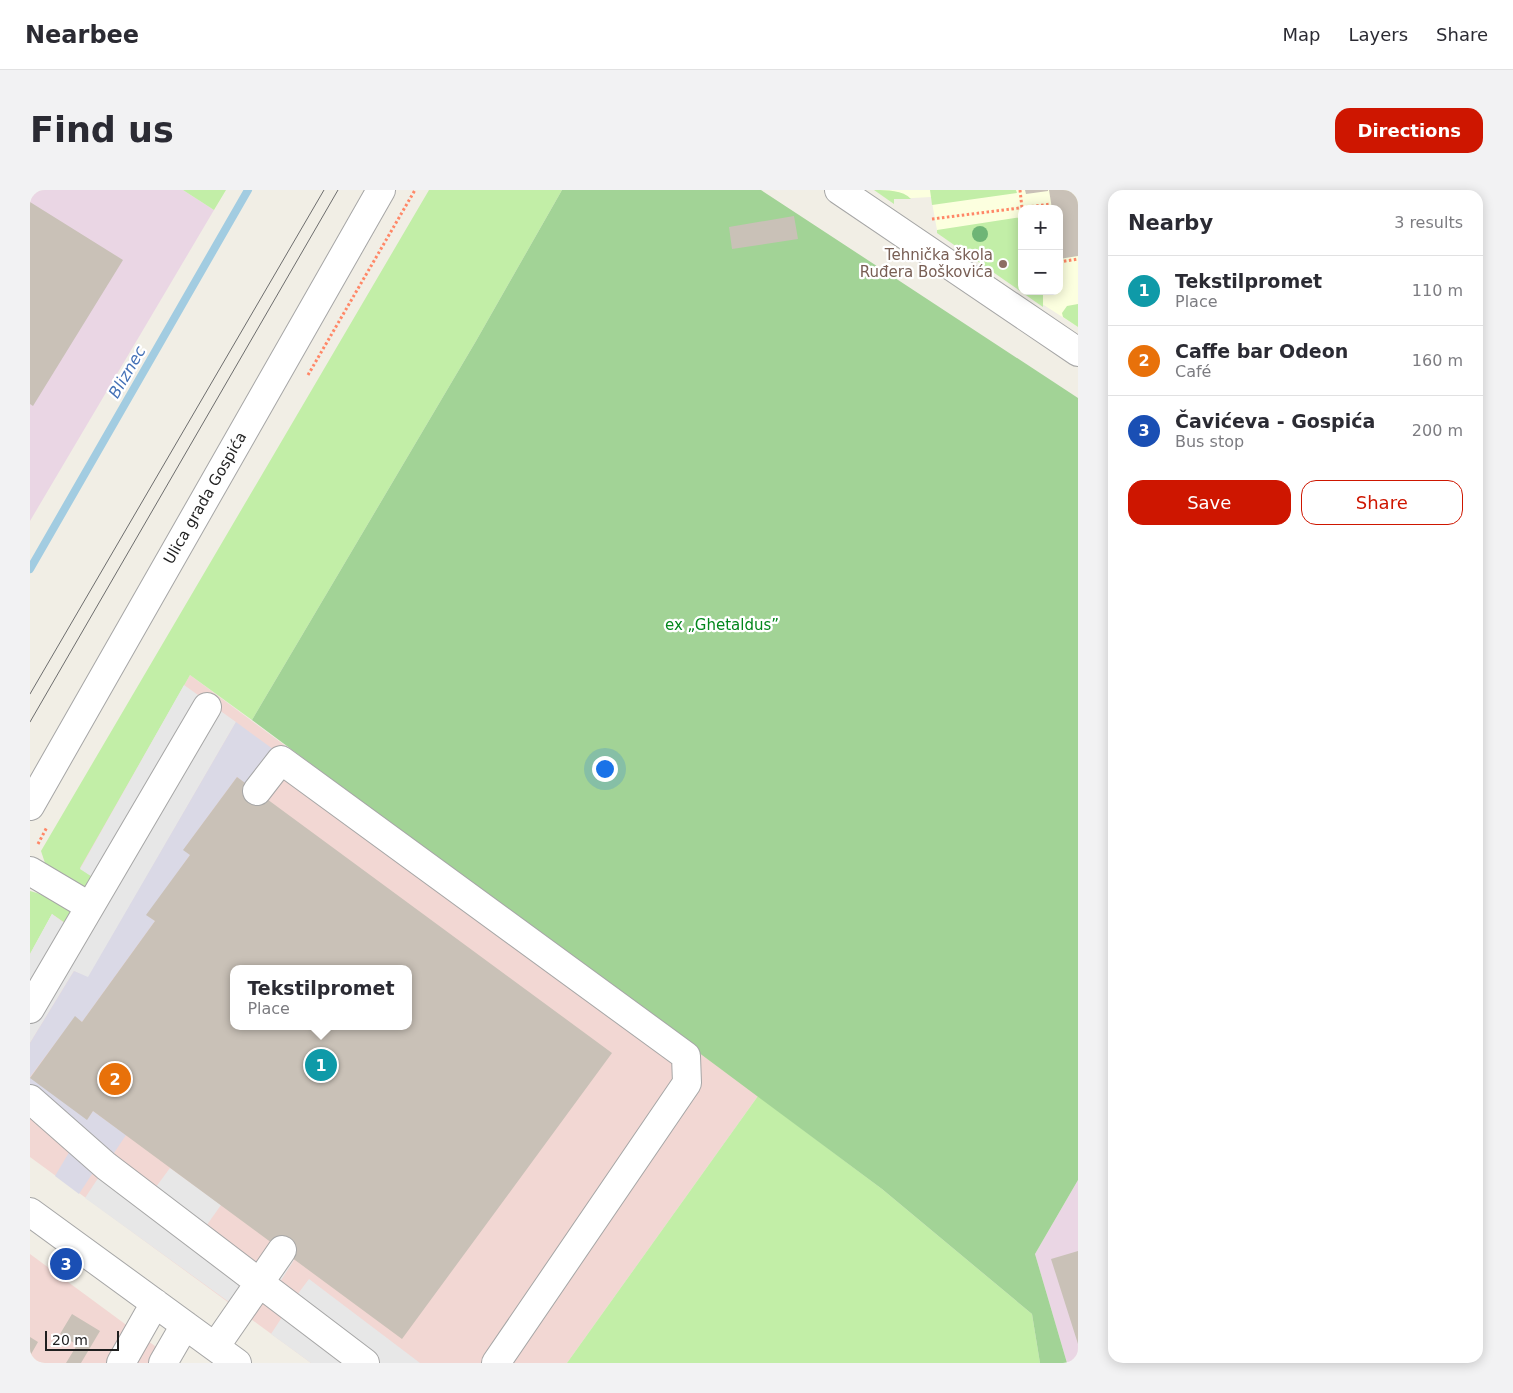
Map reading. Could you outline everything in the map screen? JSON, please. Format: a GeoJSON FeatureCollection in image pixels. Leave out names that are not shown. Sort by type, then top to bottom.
{"type":"FeatureCollection","features":[{"type":"Feature","properties":{"kind":"street","name":"Ulica grada Gospića"},"geometry":{"type":"LineString","coordinates":[[30,806],[381,190]]}},
{"type":"Feature","properties":{"kind":"street"},"geometry":{"type":"LineString","coordinates":[[839,190],[1078,352]]}},
{"type":"Feature","properties":{"kind":"street"},"geometry":{"type":"LineString","coordinates":[[30,1009],[207,707]]}},
{"type":"Feature","properties":{"kind":"street"},"geometry":{"type":"LineString","coordinates":[[257,791],[281,760],[686,1056],[687,1083],[496,1363]]}},
{"type":"Feature","properties":{"kind":"street"},"geometry":{"type":"LineString","coordinates":[[30,871],[89,906]]}},
{"type":"Feature","properties":{"kind":"street"},"geometry":{"type":"LineString","coordinates":[[30,1099],[106,1166],[365,1363]]}},
{"type":"Feature","properties":{"kind":"street"},"geometry":{"type":"LineString","coordinates":[[30,1212],[237,1363]]}},
{"type":"Feature","properties":{"kind":"street"},"geometry":{"type":"LineString","coordinates":[[215,1347],[260,1285],[282,1250]]}},
{"type":"Feature","properties":{"kind":"street"},"geometry":{"type":"LineString","coordinates":[[121,1363],[155,1302]]}},
{"type":"Feature","properties":{"kind":"street"},"geometry":{"type":"LineString","coordinates":[[163,1363],[186,1325]]}},
{"type":"Feature","properties":{"kind":"path"},"geometry":{"type":"LineString","coordinates":[[1020,190],[1022,205]]}},
{"type":"Feature","properties":{"kind":"path"},"geometry":{"type":"LineString","coordinates":[[1044,205],[1051,204]]}},
{"type":"Feature","properties":{"kind":"path"},"geometry":{"type":"LineString","coordinates":[[932,219],[1018,208]]}},
{"type":"Feature","properties":{"kind":"path"},"geometry":{"type":"LineString","coordinates":[[1063,261],[1078,259]]}},
{"type":"Feature","properties":{"kind":"shaded area"},"geometry":{"type":"Polygon","coordinates":[[[30,190],[183,190],[214,210],[30,521],[30,190]]]}},
{"type":"Feature","properties":{"kind":"shaded area","name":"Tehnička škola Ruđera Boškovića"},"geometry":{"type":"Polygon","coordinates":[[[881,190],[1078,190],[1078,327],[1028,295],[1063,295],[1063,205],[1018,205],[1018,288],[937,230],[931,197],[894,199],[881,190]]]}},
{"type":"Feature","properties":{"kind":"shaded area"},"geometry":{"type":"Polygon","coordinates":[[[190,675],[758,1096],[567,1363],[311,1363],[30,1157],[30,954],[190,675]]]}},
{"type":"Feature","properties":{"kind":"shaded area"},"geometry":{"type":"Polygon","coordinates":[[[184,685],[236,722],[88,978],[74,971],[30,1043],[30,954],[52,914],[70,927],[97,880],[80,869],[184,685]]]}},
{"type":"Feature","properties":{"kind":"shaded area"},"geometry":{"type":"Polygon","coordinates":[[[236,722],[277,752],[247,785],[237,777],[184,849],[190,855],[147,915],[155,921],[82,1022],[75,1017],[30,1077],[30,1043],[74,971],[88,977],[236,722]]]}},
{"type":"Feature","properties":{"kind":"shaded area"},"geometry":{"type":"Polygon","coordinates":[[[30,1077],[87,1119],[93,1111],[126,1135],[102,1171],[96,1168],[79,1194],[55,1176],[71,1149],[30,1117],[30,1077]]]}},
{"type":"Feature","properties":{"kind":"shaded area"},"geometry":{"type":"Polygon","coordinates":[[[110,1160],[153,1191],[170,1168],[221,1205],[204,1229],[255,1266],[272,1243],[294,1260],[280,1282],[297,1295],[309,1279],[420,1363],[311,1363],[271,1334],[286,1311],[244,1281],[229,1302],[85,1198],[110,1160]]]}},
{"type":"Feature","properties":{"kind":"shaded area"},"geometry":{"type":"Polygon","coordinates":[[[1078,1180],[1078,1363],[1067,1363],[1035,1254],[1078,1180]]]}},
{"type":"Feature","properties":{"kind":"shaded area"},"geometry":{"type":"Polygon","coordinates":[[[30,1254],[178,1363],[30,1363],[30,1254]]]}},
{"type":"Feature","properties":{"kind":"green space"},"geometry":{"type":"Polygon","coordinates":[[[183,190],[226,190],[214,210],[183,190]]]}},
{"type":"Feature","properties":{"kind":"green space"},"geometry":{"type":"Polygon","coordinates":[[[429,190],[562,190],[476,341],[252,720],[190,675],[80,868],[97,880],[83,887],[45,863],[41,851],[429,190]]]}},
{"type":"Feature","properties":{"kind":"green space","name":"ex „Ghetaldus”"},"geometry":{"type":"Polygon","coordinates":[[[562,190],[761,190],[1078,398],[1078,1180],[1035,1254],[1067,1363],[1040,1363],[1032,1314],[882,1189],[252,720],[476,341],[562,190]]]}},
{"type":"Feature","properties":{"kind":"green space"},"geometry":{"type":"Polygon","coordinates":[[[874,190],[899,192],[911,199],[894,199],[894,204],[874,190]]]}},
{"type":"Feature","properties":{"kind":"green space"},"geometry":{"type":"Polygon","coordinates":[[[930,190],[1016,190],[1017,193],[932,205],[930,190]]]}},
{"type":"Feature","properties":{"kind":"green space"},"geometry":{"type":"Polygon","coordinates":[[[1018,218],[1018,290],[937,233],[937,230],[1018,218]]]}},
{"type":"Feature","properties":{"kind":"green space"},"geometry":{"type":"Polygon","coordinates":[[[1026,295],[1043,295],[1043,307],[1026,295]]]}},
{"type":"Feature","properties":{"kind":"green space"},"geometry":{"type":"Polygon","coordinates":[[[1078,304],[1078,327],[1063,317],[1062,313],[1067,306],[1078,304]]]}},
{"type":"Feature","properties":{"kind":"green space"},"geometry":{"type":"Polygon","coordinates":[[[30,891],[66,907],[70,911],[72,918],[71,927],[52,914],[30,954],[30,891]]]}},
{"type":"Feature","properties":{"kind":"green space"},"geometry":{"type":"Polygon","coordinates":[[[758,1096],[882,1189],[1032,1314],[1040,1363],[567,1363],[758,1096]]]}},
{"type":"Feature","properties":{"kind":"building"},"geometry":{"type":"Polygon","coordinates":[[[1025,190],[1048,190],[1048,191],[1026,194],[1025,190]]]}},
{"type":"Feature","properties":{"kind":"building"},"geometry":{"type":"Polygon","coordinates":[[[1049,190],[1078,190],[1078,256],[1063,258],[1063,205],[1051,205],[1049,190]]]}},
{"type":"Feature","properties":{"kind":"building"},"geometry":{"type":"Polygon","coordinates":[[[30,202],[123,260],[33,406],[30,404],[30,202]]]}},
{"type":"Feature","properties":{"kind":"building"},"geometry":{"type":"Polygon","coordinates":[[[794,216],[798,239],[732,249],[729,227],[794,216]]]}},
{"type":"Feature","properties":{"kind":"building"},"geometry":{"type":"Polygon","coordinates":[[[237,777],[612,1053],[402,1339],[93,1111],[87,1120],[30,1078],[75,1016],[82,1022],[155,921],[146,915],[190,855],[183,850],[237,777]]]}},
{"type":"Feature","properties":{"kind":"building"},"geometry":{"type":"Polygon","coordinates":[[[1078,1251],[1078,1344],[1051,1259],[1078,1251]]]}},
{"type":"Feature","properties":{"kind":"building"},"geometry":{"type":"Polygon","coordinates":[[[72,1314],[100,1331],[81,1363],[66,1363],[77,1345],[60,1334],[72,1314]]]}},
{"type":"Feature","properties":{"kind":"building"},"geometry":{"type":"Polygon","coordinates":[[[30,1337],[38,1342],[30,1356],[30,1337]]]}},
{"type":"Feature","properties":{"kind":"waterway","name":"Bliznec"},"geometry":{"type":"LineString","coordinates":[[30,569],[248,190]]}},
{"type":"Feature","properties":{"kind":"tram line"},"geometry":{"type":"LineString","coordinates":[[30,694],[324,190]]}},
{"type":"Feature","properties":{"kind":"tram line"},"geometry":{"type":"LineString","coordinates":[[30,722],[338,190]]}},
{"type":"Feature","properties":{"kind":"place","name":"Tehnička škola Ruđera Boškovića"},"geometry":{"type":"Point","coordinates":[1003,264]}},
{"type":"Feature","properties":{"kind":"place","name":"Tekstilpromet"},"geometry":{"type":"Point","coordinates":[321,1065]}},
{"type":"Feature","properties":{"kind":"place","name":"Caffe bar Odeon"},"geometry":{"type":"Point","coordinates":[115,1079]}},
{"type":"Feature","properties":{"kind":"place","name":"Čavićeva - Gospića"},"geometry":{"type":"Point","coordinates":[66,1264]}}]}
